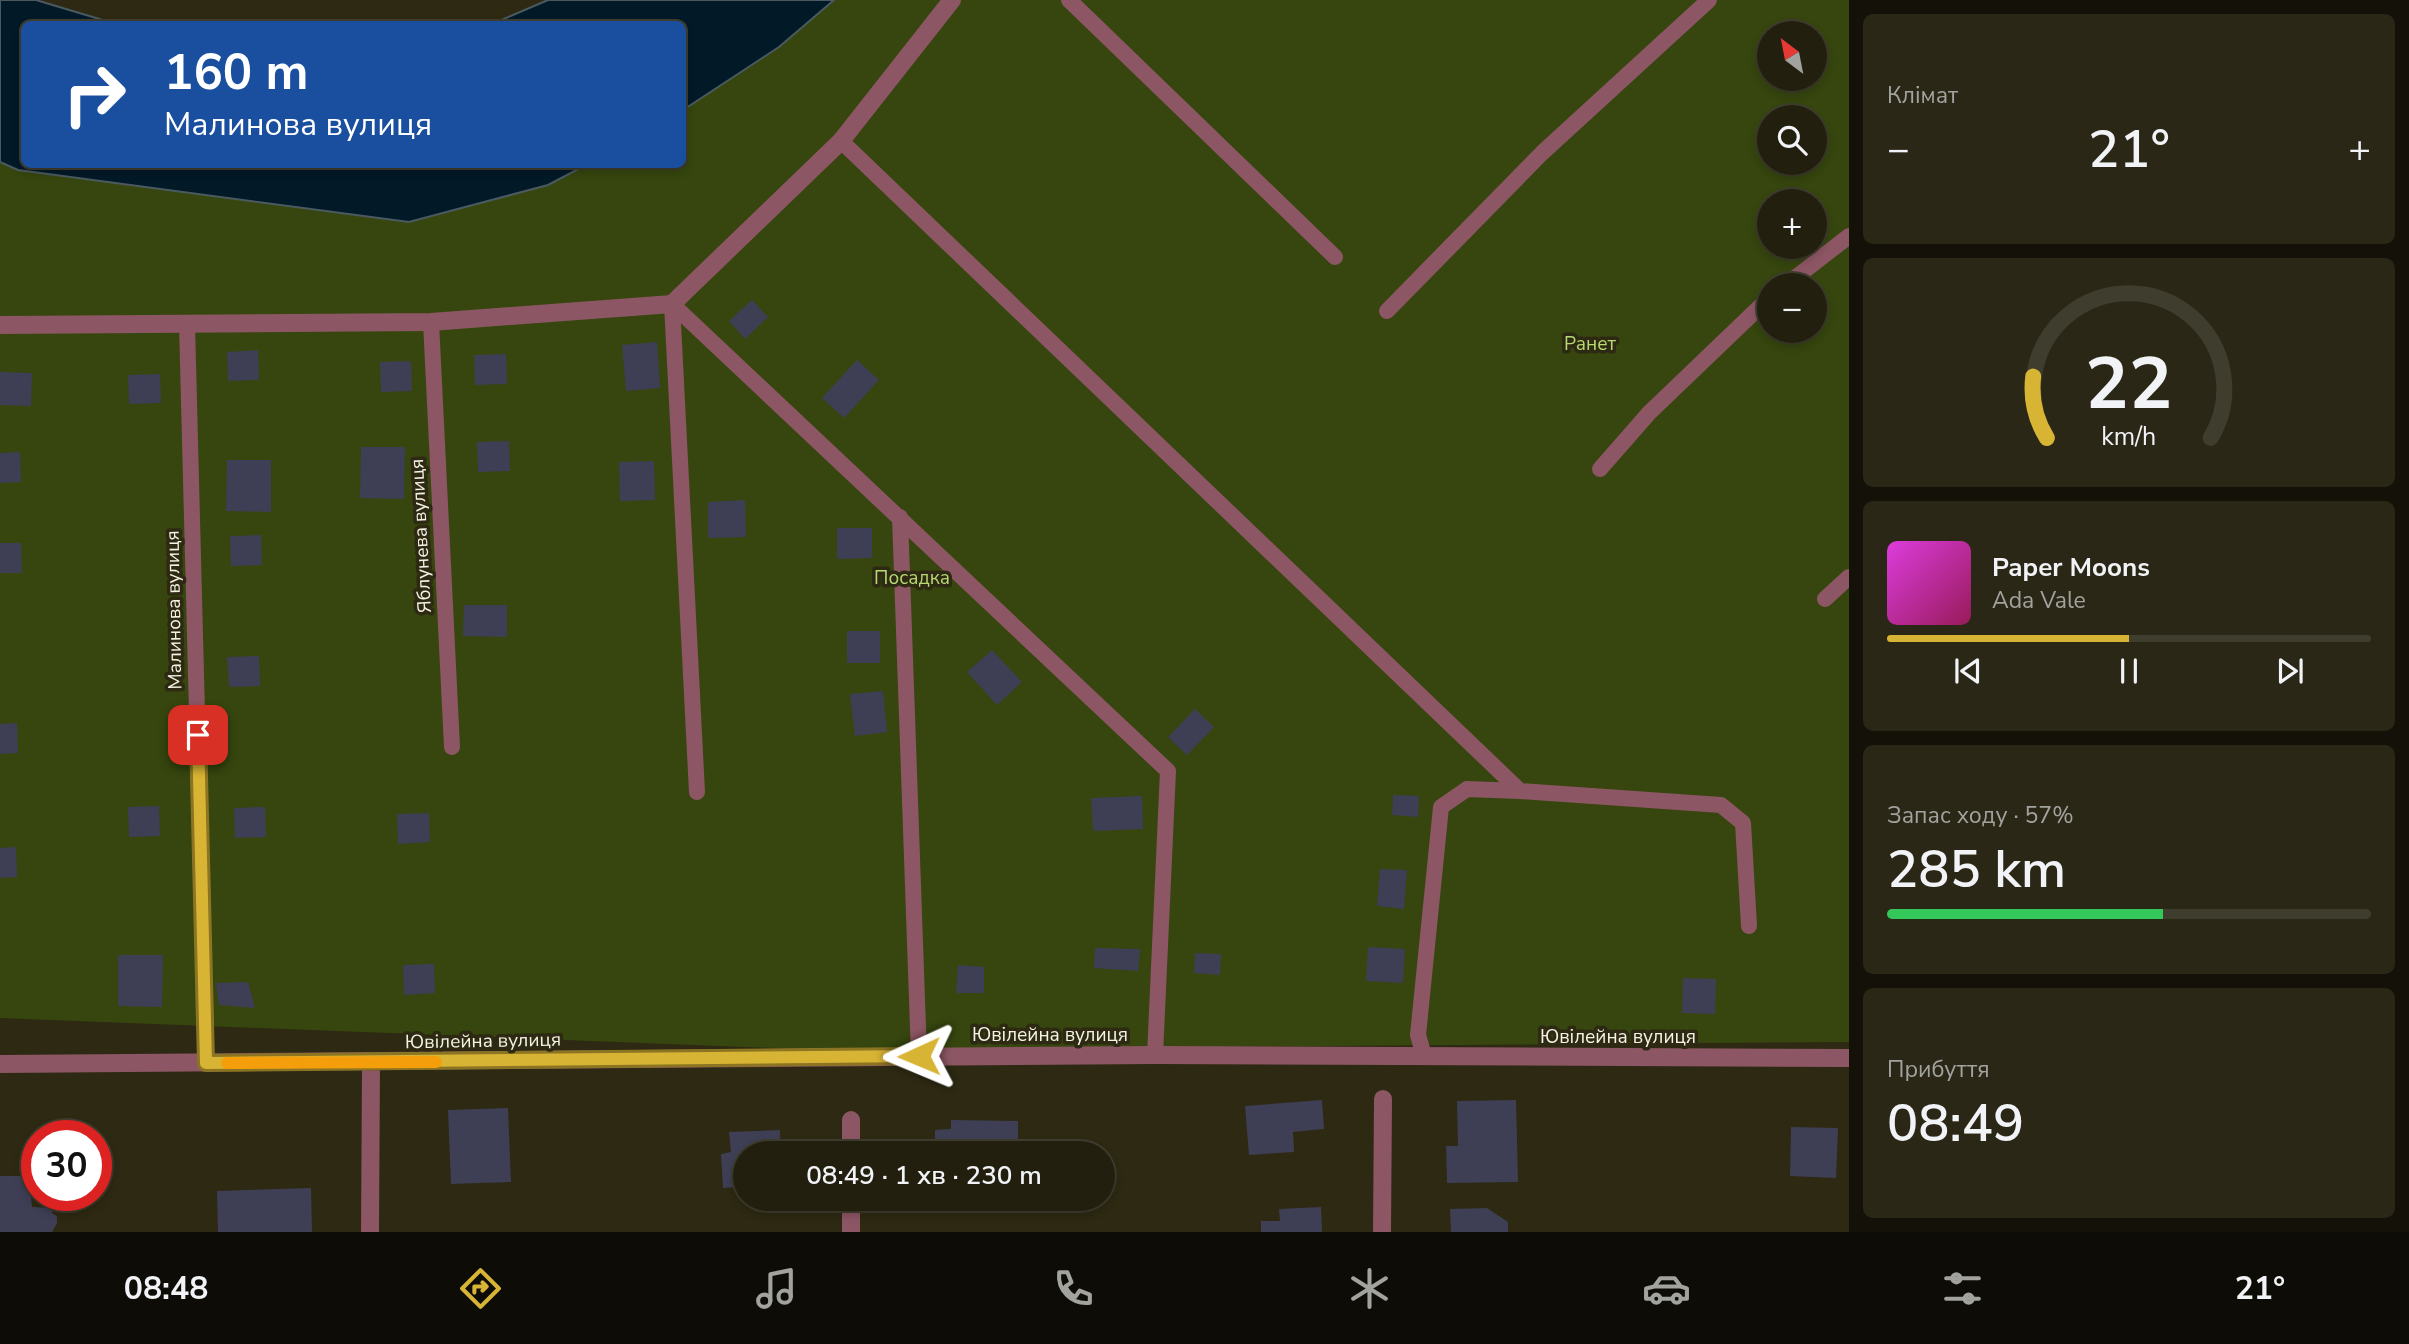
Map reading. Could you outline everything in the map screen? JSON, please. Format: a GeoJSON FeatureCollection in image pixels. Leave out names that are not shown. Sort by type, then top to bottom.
{"type":"FeatureCollection","features":[{"type":"Feature","properties":{"kind":"street"},"geometry":{"type":"LineString","coordinates":[[0,325],[431,322],[672,304],[841,141],[952,0]]}},
{"type":"Feature","properties":{"kind":"street","name":"Ювілейна вулиця"},"geometry":{"type":"LineString","coordinates":[[0,1064],[1155,1055],[1849,1058]]}},
{"type":"Feature","properties":{"kind":"street"},"geometry":{"type":"LineString","coordinates":[[370,1232],[371,1063]]}},
{"type":"Feature","properties":{"kind":"street"},"geometry":{"type":"LineString","coordinates":[[1382,1232],[1383,1099]]}},
{"type":"Feature","properties":{"kind":"street"},"geometry":{"type":"LineString","coordinates":[[851,1119],[851,1141]]}},
{"type":"Feature","properties":{"kind":"street"},"geometry":{"type":"LineString","coordinates":[[851,1211],[851,1232]]}},
{"type":"Feature","properties":{"kind":"lane"},"geometry":{"type":"LineString","coordinates":[[1069,0],[1335,257]]}},
{"type":"Feature","properties":{"kind":"lane"},"geometry":{"type":"LineString","coordinates":[[1387,310],[1542,153],[1709,0]]}},
{"type":"Feature","properties":{"kind":"lane"},"geometry":{"type":"LineString","coordinates":[[841,141],[1520,791]]}},
{"type":"Feature","properties":{"kind":"lane"},"geometry":{"type":"LineString","coordinates":[[1801,273],[1849,236]]}},
{"type":"Feature","properties":{"kind":"lane"},"geometry":{"type":"LineString","coordinates":[[672,304],[1168,771],[1155,1055]]}},
{"type":"Feature","properties":{"kind":"lane"},"geometry":{"type":"LineString","coordinates":[[672,304],[697,792]]}},
{"type":"Feature","properties":{"kind":"lane"},"geometry":{"type":"LineString","coordinates":[[1600,469],[1649,413],[1757,310]]}},
{"type":"Feature","properties":{"kind":"lane","name":"Яблунева вулиця"},"geometry":{"type":"LineString","coordinates":[[431,322],[452,747]]}},
{"type":"Feature","properties":{"kind":"lane","name":"Малинова вулиця"},"geometry":{"type":"LineString","coordinates":[[187,324],[206,1063]]}},
{"type":"Feature","properties":{"kind":"lane"},"geometry":{"type":"LineString","coordinates":[[900,517],[919,1056]]}},
{"type":"Feature","properties":{"kind":"lane"},"geometry":{"type":"LineString","coordinates":[[1825,599],[1849,577]]}},
{"type":"Feature","properties":{"kind":"lane"},"geometry":{"type":"LineString","coordinates":[[1424,1056],[1418,1035],[1441,807],[1466,789],[1721,805],[1743,823],[1749,926]]}},
{"type":"Feature","properties":{"kind":"green space","name":"Посадка"},"geometry":{"type":"Polygon","coordinates":[[[834,0],[1849,0],[1849,1042],[825,1050],[0,1018],[0,162],[18,170],[409,222],[548,185],[580,168],[686,168],[686,108],[779,47],[834,0]]]}},
{"type":"Feature","properties":{"kind":"water"},"geometry":{"type":"Polygon","coordinates":[[[0,0],[36,0],[106,21],[21,21],[21,168],[580,168],[548,185],[409,222],[18,170],[0,162],[0,0]]]}},
{"type":"Feature","properties":{"kind":"water"},"geometry":{"type":"Polygon","coordinates":[[[548,0],[834,0],[779,47],[686,108],[686,21],[499,21],[548,0]]]}},
{"type":"Feature","properties":{"kind":"building"},"geometry":{"type":"Polygon","coordinates":[[[752,300],[768,317],[745,339],[729,321],[752,300]]]}},
{"type":"Feature","properties":{"kind":"building"},"geometry":{"type":"Polygon","coordinates":[[[657,342],[660,388],[626,391],[622,345],[657,342]]]}},
{"type":"Feature","properties":{"kind":"building"},"geometry":{"type":"Polygon","coordinates":[[[258,350],[259,380],[228,381],[227,352],[258,350]]]}},
{"type":"Feature","properties":{"kind":"building"},"geometry":{"type":"Polygon","coordinates":[[[506,354],[507,384],[475,385],[474,355],[506,354]]]}},
{"type":"Feature","properties":{"kind":"building"},"geometry":{"type":"Polygon","coordinates":[[[857,360],[879,380],[844,418],[822,398],[857,360]]]}},
{"type":"Feature","properties":{"kind":"building"},"geometry":{"type":"Polygon","coordinates":[[[411,361],[412,391],[381,392],[380,362],[411,361]]]}},
{"type":"Feature","properties":{"kind":"building"},"geometry":{"type":"Polygon","coordinates":[[[0,372],[32,373],[31,406],[0,405],[0,372]]]}},
{"type":"Feature","properties":{"kind":"building"},"geometry":{"type":"Polygon","coordinates":[[[160,374],[161,403],[129,404],[128,375],[160,374]]]}},
{"type":"Feature","properties":{"kind":"building"},"geometry":{"type":"Polygon","coordinates":[[[509,441],[510,471],[478,472],[477,442],[509,441]]]}},
{"type":"Feature","properties":{"kind":"building"},"geometry":{"type":"Polygon","coordinates":[[[361,447],[405,447],[404,499],[360,498],[361,447]]]}},
{"type":"Feature","properties":{"kind":"building"},"geometry":{"type":"Polygon","coordinates":[[[20,452],[21,482],[0,483],[0,453],[20,452]]]}},
{"type":"Feature","properties":{"kind":"building"},"geometry":{"type":"Polygon","coordinates":[[[227,460],[271,460],[271,512],[226,511],[227,460]]]}},
{"type":"Feature","properties":{"kind":"building"},"geometry":{"type":"Polygon","coordinates":[[[654,461],[655,500],[620,501],[619,462],[654,461]]]}},
{"type":"Feature","properties":{"kind":"building"},"geometry":{"type":"Polygon","coordinates":[[[745,500],[746,537],[708,538],[708,502],[745,500]]]}},
{"type":"Feature","properties":{"kind":"building"},"geometry":{"type":"Polygon","coordinates":[[[837,528],[872,528],[872,558],[837,559],[837,528]]]}},
{"type":"Feature","properties":{"kind":"building"},"geometry":{"type":"Polygon","coordinates":[[[261,535],[262,565],[231,566],[230,536],[261,535]]]}},
{"type":"Feature","properties":{"kind":"building"},"geometry":{"type":"Polygon","coordinates":[[[0,543],[21,543],[22,573],[0,573],[0,543]]]}},
{"type":"Feature","properties":{"kind":"building"},"geometry":{"type":"Polygon","coordinates":[[[464,605],[507,605],[507,637],[463,636],[464,605]]]}},
{"type":"Feature","properties":{"kind":"building"},"geometry":{"type":"Polygon","coordinates":[[[847,631],[880,631],[880,663],[847,663],[847,631]]]}},
{"type":"Feature","properties":{"kind":"building"},"geometry":{"type":"Polygon","coordinates":[[[992,650],[1022,682],[997,705],[967,672],[992,650]]]}},
{"type":"Feature","properties":{"kind":"building"},"geometry":{"type":"Polygon","coordinates":[[[259,656],[260,686],[229,687],[227,657],[259,656]]]}},
{"type":"Feature","properties":{"kind":"building"},"geometry":{"type":"Polygon","coordinates":[[[883,691],[887,732],[855,736],[850,694],[883,691]]]}},
{"type":"Feature","properties":{"kind":"building"},"geometry":{"type":"Polygon","coordinates":[[[1195,709],[1214,727],[1187,755],[1168,737],[1195,709]]]}},
{"type":"Feature","properties":{"kind":"building"},"geometry":{"type":"Polygon","coordinates":[[[17,723],[18,753],[0,754],[0,724],[17,723]]]}},
{"type":"Feature","properties":{"kind":"building"},"geometry":{"type":"Polygon","coordinates":[[[1393,795],[1419,796],[1418,817],[1392,815],[1393,795]]]}},
{"type":"Feature","properties":{"kind":"building"},"geometry":{"type":"Polygon","coordinates":[[[1142,796],[1143,829],[1093,831],[1091,798],[1142,796]]]}},
{"type":"Feature","properties":{"kind":"building"},"geometry":{"type":"Polygon","coordinates":[[[159,806],[160,836],[129,837],[128,807],[159,806]]]}},
{"type":"Feature","properties":{"kind":"building"},"geometry":{"type":"Polygon","coordinates":[[[265,807],[266,837],[235,838],[234,808],[265,807]]]}},
{"type":"Feature","properties":{"kind":"building"},"geometry":{"type":"Polygon","coordinates":[[[429,813],[430,842],[398,844],[397,814],[429,813]]]}},
{"type":"Feature","properties":{"kind":"building"},"geometry":{"type":"Polygon","coordinates":[[[16,847],[17,877],[0,878],[0,848],[16,847]]]}},
{"type":"Feature","properties":{"kind":"building"},"geometry":{"type":"Polygon","coordinates":[[[1380,869],[1407,870],[1404,909],[1377,906],[1380,869]]]}},
{"type":"Feature","properties":{"kind":"building"},"geometry":{"type":"Polygon","coordinates":[[[1368,947],[1405,949],[1403,983],[1366,981],[1368,947]]]}},
{"type":"Feature","properties":{"kind":"building"},"geometry":{"type":"Polygon","coordinates":[[[1095,948],[1140,949],[1138,971],[1094,968],[1095,948]]]}},
{"type":"Feature","properties":{"kind":"building"},"geometry":{"type":"Polygon","coordinates":[[[1195,953],[1221,954],[1220,975],[1194,973],[1195,953]]]}},
{"type":"Feature","properties":{"kind":"building"},"geometry":{"type":"Polygon","coordinates":[[[118,955],[163,955],[162,1007],[118,1006],[118,955]]]}},
{"type":"Feature","properties":{"kind":"building"},"geometry":{"type":"Polygon","coordinates":[[[434,964],[435,993],[404,995],[403,965],[434,964]]]}},
{"type":"Feature","properties":{"kind":"building"},"geometry":{"type":"Polygon","coordinates":[[[958,965],[984,967],[984,993],[956,993],[958,965]]]}},
{"type":"Feature","properties":{"kind":"building"},"geometry":{"type":"Polygon","coordinates":[[[1683,978],[1716,979],[1715,1014],[1682,1013],[1683,978]]]}},
{"type":"Feature","properties":{"kind":"building"},"geometry":{"type":"Polygon","coordinates":[[[248,982],[255,1008],[219,1005],[216,983],[248,982]]]}},
{"type":"Feature","properties":{"kind":"building"},"geometry":{"type":"Polygon","coordinates":[[[1322,1100],[1324,1129],[1293,1132],[1294,1152],[1249,1155],[1245,1106],[1322,1100]]]}},
{"type":"Feature","properties":{"kind":"building"},"geometry":{"type":"Polygon","coordinates":[[[1516,1100],[1518,1182],[1447,1183],[1446,1146],[1458,1146],[1457,1101],[1516,1100]]]}},
{"type":"Feature","properties":{"kind":"building"},"geometry":{"type":"Polygon","coordinates":[[[508,1108],[511,1182],[451,1184],[448,1110],[508,1108]]]}},
{"type":"Feature","properties":{"kind":"building"},"geometry":{"type":"Polygon","coordinates":[[[951,1120],[1018,1121],[1018,1141],[935,1141],[935,1130],[951,1129],[951,1120]]]}},
{"type":"Feature","properties":{"kind":"building"},"geometry":{"type":"Polygon","coordinates":[[[1791,1127],[1838,1128],[1836,1178],[1790,1176],[1791,1127]]]}},
{"type":"Feature","properties":{"kind":"building"},"geometry":{"type":"Polygon","coordinates":[[[780,1130],[780,1140],[793,1141],[733,1141],[733,1187],[723,1188],[721,1154],[731,1152],[729,1132],[780,1130]]]}},
{"type":"Feature","properties":{"kind":"building"},"geometry":{"type":"Polygon","coordinates":[[[0,1176],[21,1176],[21,1211],[52,1211],[57,1216],[57,1223],[52,1232],[0,1232],[0,1176]]]}},
{"type":"Feature","properties":{"kind":"building"},"geometry":{"type":"Polygon","coordinates":[[[311,1188],[312,1232],[218,1232],[217,1191],[311,1188]]]}},
{"type":"Feature","properties":{"kind":"building"},"geometry":{"type":"Polygon","coordinates":[[[1321,1207],[1322,1232],[1261,1232],[1261,1221],[1280,1221],[1279,1209],[1321,1207]]]}},
{"type":"Feature","properties":{"kind":"building"},"geometry":{"type":"Polygon","coordinates":[[[1487,1208],[1508,1222],[1508,1232],[1451,1232],[1450,1209],[1487,1208]]]}},
{"type":"Feature","properties":{"kind":"slow traffic"},"geometry":{"type":"LineString","coordinates":[[227,1063],[436,1062]]}},
{"type":"Feature","properties":{"kind":"route"},"geometry":{"type":"LineString","coordinates":[[198,735],[206,1063],[919,1056]]}},
{"type":"Feature","properties":{"kind":"park label","name":"Ранет"},"geometry":{"type":"Point","coordinates":[1590,343]}}]}
